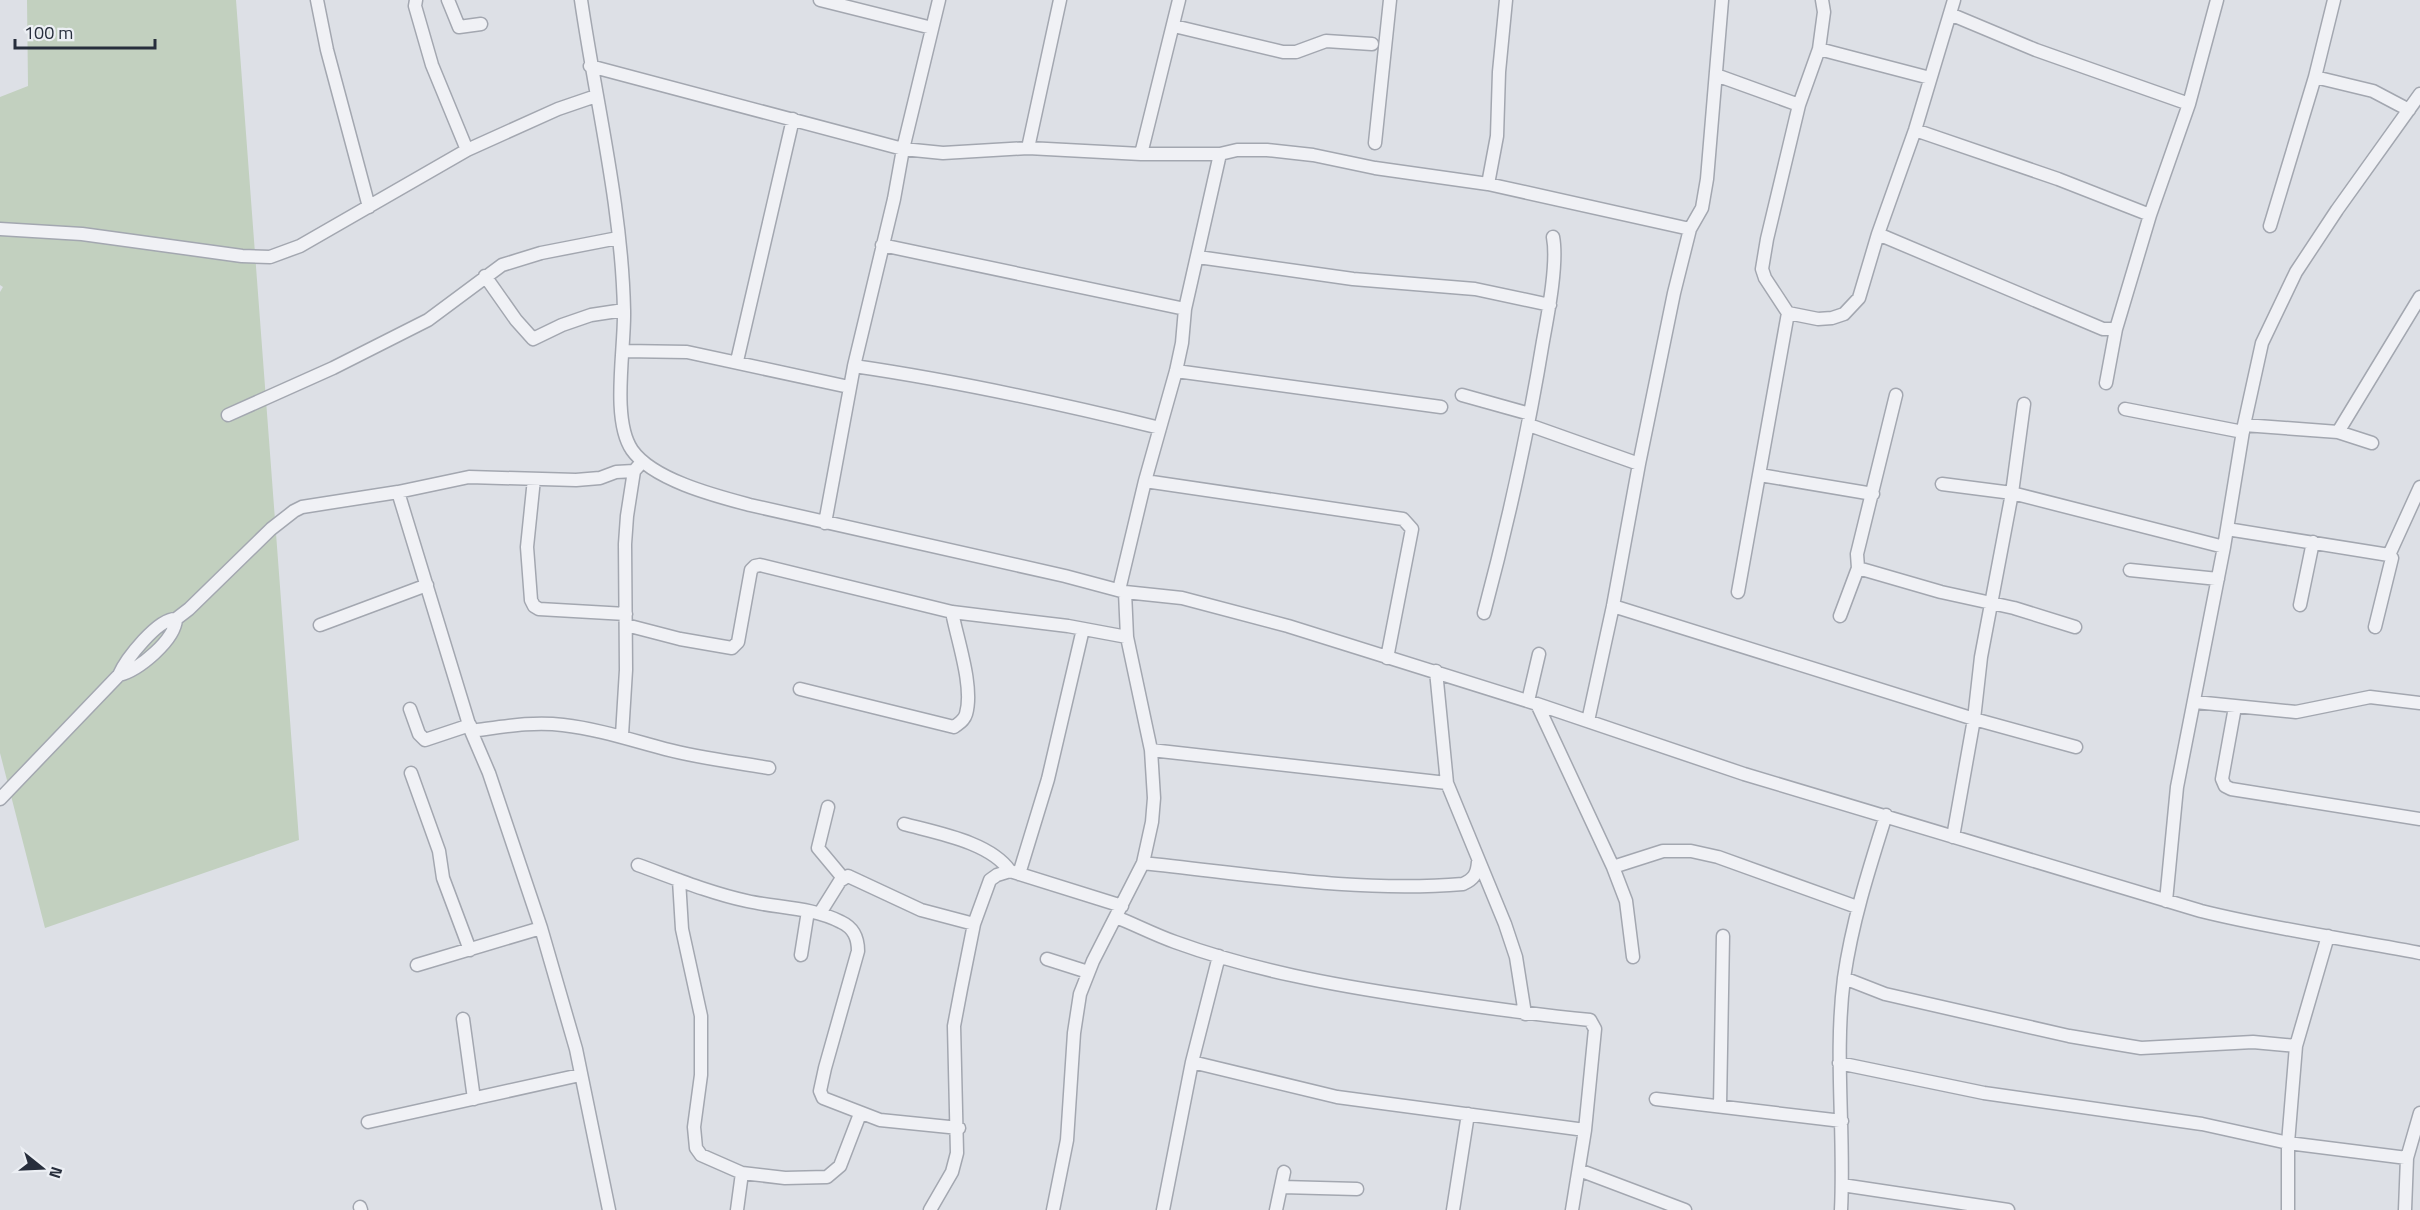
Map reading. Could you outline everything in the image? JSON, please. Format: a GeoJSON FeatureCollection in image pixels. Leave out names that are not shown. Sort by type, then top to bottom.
{"type":"FeatureCollection","features":[{"type":"Feature","properties":{"kind":"street"},"geometry":{"type":"LineString","coordinates":[[317,0],[327,50],[369,207]]}},
{"type":"Feature","properties":{"kind":"street"},"geometry":{"type":"LineString","coordinates":[[416,0],[415,6],[432,65],[467,150]]}},
{"type":"Feature","properties":{"kind":"street"},"geometry":{"type":"LineString","coordinates":[[448,0],[459,27],[481,24]]}},
{"type":"Feature","properties":{"kind":"street"},"geometry":{"type":"LineString","coordinates":[[581,0],[618,238],[624,310],[620,412],[624,432],[638,467],[627,516],[622,735]]}},
{"type":"Feature","properties":{"kind":"street"},"geometry":{"type":"LineString","coordinates":[[820,0],[932,28]]}},
{"type":"Feature","properties":{"kind":"street"},"geometry":{"type":"LineString","coordinates":[[825,523],[849,387],[939,0]]}},
{"type":"Feature","properties":{"kind":"street"},"geometry":{"type":"LineString","coordinates":[[1028,148],[1060,0]]}},
{"type":"Feature","properties":{"kind":"street"},"geometry":{"type":"LineString","coordinates":[[1141,154],[1179,0]]}},
{"type":"Feature","properties":{"kind":"street"},"geometry":{"type":"LineString","coordinates":[[1375,143],[1390,0]]}},
{"type":"Feature","properties":{"kind":"street"},"geometry":{"type":"LineString","coordinates":[[1488,184],[1496,147],[1499,72],[1506,0]]}},
{"type":"Feature","properties":{"kind":"street"},"geometry":{"type":"LineString","coordinates":[[1588,720],[1613,606],[1674,293],[1690,229],[1702,208],[1704,199],[1722,0]]}},
{"type":"Feature","properties":{"kind":"street"},"geometry":{"type":"LineString","coordinates":[[1737,592],[1788,313],[1765,278],[1762,269],[1799,105],[1819,49],[1824,12],[1822,0]]}},
{"type":"Feature","properties":{"kind":"street"},"geometry":{"type":"LineString","coordinates":[[1788,313],[1818,319],[1832,318],[1844,314],[1859,298],[1878,234],[1916,130],[1954,0]]}},
{"type":"Feature","properties":{"kind":"street"},"geometry":{"type":"LineString","coordinates":[[2106,383],[2116,329],[2150,215],[2189,104],[2217,0]]}},
{"type":"Feature","properties":{"kind":"street"},"geometry":{"type":"LineString","coordinates":[[2270,226],[2315,77],[2334,0]]}},
{"type":"Feature","properties":{"kind":"street"},"geometry":{"type":"LineString","coordinates":[[1950,15],[2036,50],[2124,79],[2189,104]]}},
{"type":"Feature","properties":{"kind":"street"},"geometry":{"type":"LineString","coordinates":[[1174,26],[1283,52],[1296,52],[1326,41],[1372,44]]}},
{"type":"Feature","properties":{"kind":"street"},"geometry":{"type":"LineString","coordinates":[[1819,49],[1930,78]]}},
{"type":"Feature","properties":{"kind":"street"},"geometry":{"type":"LineString","coordinates":[[590,66],[903,149],[943,153],[1028,148],[1141,154],[1220,154],[1237,150],[1267,150],[1313,155],[1375,168],[1488,184],[1690,229]]}},
{"type":"Feature","properties":{"kind":"street"},"geometry":{"type":"LineString","coordinates":[[1716,75],[1799,105]]}},
{"type":"Feature","properties":{"kind":"street"},"geometry":{"type":"LineString","coordinates":[[2315,77],[2373,91],[2409,110]]}},
{"type":"Feature","properties":{"kind":"street"},"geometry":{"type":"LineString","coordinates":[[2166,901],[2178,787],[2224,547],[2243,429],[2262,343],[2296,273],[2337,210],[2420,94]]}},
{"type":"Feature","properties":{"kind":"street"},"geometry":{"type":"LineString","coordinates":[[0,229],[82,234],[242,256],[270,256],[300,246],[467,150],[558,109],[596,96]]}},
{"type":"Feature","properties":{"kind":"street"},"geometry":{"type":"LineString","coordinates":[[737,361],[792,119]]}},
{"type":"Feature","properties":{"kind":"street"},"geometry":{"type":"LineString","coordinates":[[1916,130],[2058,179],[2150,215]]}},
{"type":"Feature","properties":{"kind":"street"},"geometry":{"type":"LineString","coordinates":[[1053,1210],[1067,1140],[1076,1012],[1088,972],[1143,863],[1153,810],[1150,750],[1127,637],[1122,591],[1145,481],[1176,371],[1182,343],[1185,309],[1220,154]]}},
{"type":"Feature","properties":{"kind":"street"},"geometry":{"type":"LineString","coordinates":[[1878,234],[2103,329],[2116,329]]}},
{"type":"Feature","properties":{"kind":"street"},"geometry":{"type":"LineString","coordinates":[[1484,613],[1505,535],[1530,419],[1550,305],[1554,237]]}},
{"type":"Feature","properties":{"kind":"street"},"geometry":{"type":"LineString","coordinates":[[228,415],[333,368],[428,320],[502,265],[541,253],[618,238]]}},
{"type":"Feature","properties":{"kind":"street"},"geometry":{"type":"LineString","coordinates":[[882,245],[1185,309]]}},
{"type":"Feature","properties":{"kind":"street"},"geometry":{"type":"LineString","coordinates":[[1198,257],[1353,279],[1474,289],[1550,305]]}},
{"type":"Feature","properties":{"kind":"street"},"geometry":{"type":"LineString","coordinates":[[485,276],[516,320],[533,339],[562,325],[591,315],[624,310]]}},
{"type":"Feature","properties":{"kind":"street"},"geometry":{"type":"LineString","coordinates":[[2338,432],[2420,297]]}},
{"type":"Feature","properties":{"kind":"street"},"geometry":{"type":"LineString","coordinates":[[624,351],[687,352],[849,387]]}},
{"type":"Feature","properties":{"kind":"street"},"geometry":{"type":"LineString","coordinates":[[854,366],[932,377],[1030,396],[1160,428]]}},
{"type":"Feature","properties":{"kind":"street"},"geometry":{"type":"LineString","coordinates":[[1176,371],[1441,407]]}},
{"type":"Feature","properties":{"kind":"street"},"geometry":{"type":"LineString","coordinates":[[1462,395],[1530,419],[1639,464]]}},
{"type":"Feature","properties":{"kind":"street"},"geometry":{"type":"LineString","coordinates":[[1840,616],[1858,568],[1857,554],[1896,395]]}},
{"type":"Feature","properties":{"kind":"street"},"geometry":{"type":"LineString","coordinates":[[1953,837],[1974,719],[1981,657],[2012,494],[2024,404]]}},
{"type":"Feature","properties":{"kind":"street"},"geometry":{"type":"LineString","coordinates":[[2125,409],[2243,429],[2338,432],[2372,443]]}},
{"type":"Feature","properties":{"kind":"street"},"geometry":{"type":"LineString","coordinates":[[0,800],[119,675],[130,656],[165,620],[176,619],[189,609],[259,540],[294,511],[312,505],[398,492],[469,477],[576,480],[600,478],[638,467],[702,493],[1122,591],[1182,598],[1288,626],[1533,702],[1744,774],[2166,901],[2262,926],[2420,953]]}},
{"type":"Feature","properties":{"kind":"street"},"geometry":{"type":"LineString","coordinates":[[1760,475],[1873,494]]}},
{"type":"Feature","properties":{"kind":"street"},"geometry":{"type":"LineString","coordinates":[[534,479],[527,548],[531,600],[539,609],[626,619],[680,639],[735,647],[751,570],[760,565],[952,612],[1127,637]]}},
{"type":"Feature","properties":{"kind":"street"},"geometry":{"type":"LineString","coordinates":[[1145,481],[1403,519],[1412,530],[1387,658]]}},
{"type":"Feature","properties":{"kind":"street"},"geometry":{"type":"LineString","coordinates":[[1942,484],[2012,494],[2224,547]]}},
{"type":"Feature","properties":{"kind":"street"},"geometry":{"type":"LineString","coordinates":[[2389,555],[2420,487]]}},
{"type":"Feature","properties":{"kind":"street"},"geometry":{"type":"LineString","coordinates":[[398,492],[471,728],[489,773],[541,928],[576,1049],[609,1210]]}},
{"type":"Feature","properties":{"kind":"street"},"geometry":{"type":"LineString","coordinates":[[2227,529],[2389,555]]}},
{"type":"Feature","properties":{"kind":"street"},"geometry":{"type":"LineString","coordinates":[[2300,605],[2313,542]]}},
{"type":"Feature","properties":{"kind":"street"},"geometry":{"type":"LineString","coordinates":[[2375,627],[2388,580],[2392,558],[2389,555]]}},
{"type":"Feature","properties":{"kind":"street"},"geometry":{"type":"LineString","coordinates":[[1858,568],[2031,613],[2075,627]]}},
{"type":"Feature","properties":{"kind":"street"},"geometry":{"type":"LineString","coordinates":[[2130,570],[2218,579]]}},
{"type":"Feature","properties":{"kind":"street"},"geometry":{"type":"LineString","coordinates":[[320,625],[427,585]]}},
{"type":"Feature","properties":{"kind":"street"},"geometry":{"type":"LineString","coordinates":[[1613,606],[1974,719],[2076,747]]}},
{"type":"Feature","properties":{"kind":"street"},"geometry":{"type":"LineString","coordinates":[[800,689],[954,727],[962,722],[966,715],[968,698],[967,678],[952,612]]}},
{"type":"Feature","properties":{"kind":"street"},"geometry":{"type":"LineString","coordinates":[[1014,872],[1048,779],[1083,629]]}},
{"type":"Feature","properties":{"kind":"street"},"geometry":{"type":"LineString","coordinates":[[1539,654],[1533,702],[1613,867],[1626,901],[1633,957]]}},
{"type":"Feature","properties":{"kind":"street"},"geometry":{"type":"LineString","coordinates":[[1436,671],[1447,783],[1516,957],[1525,1014]]}},
{"type":"Feature","properties":{"kind":"street"},"geometry":{"type":"LineString","coordinates":[[2195,702],[2296,712],[2370,697],[2420,704]]}},
{"type":"Feature","properties":{"kind":"street"},"geometry":{"type":"LineString","coordinates":[[2235,707],[2222,779],[2225,786],[2231,789],[2420,819]]}},
{"type":"Feature","properties":{"kind":"street"},"geometry":{"type":"LineString","coordinates":[[410,709],[419,734],[425,740],[471,728],[538,723],[622,735],[673,751],[769,768]]}},
{"type":"Feature","properties":{"kind":"street"},"geometry":{"type":"LineString","coordinates":[[1150,750],[1447,783]]}},
{"type":"Feature","properties":{"kind":"street"},"geometry":{"type":"LineString","coordinates":[[411,773],[439,851],[443,878],[470,950]]}},
{"type":"Feature","properties":{"kind":"street"},"geometry":{"type":"LineString","coordinates":[[828,807],[818,848],[843,878]]}},
{"type":"Feature","properties":{"kind":"street"},"geometry":{"type":"LineString","coordinates":[[1841,1210],[1842,1121],[1839,1063],[1844,978],[1857,907],[1886,815]]}},
{"type":"Feature","properties":{"kind":"street"},"geometry":{"type":"LineString","coordinates":[[904,824],[957,839],[984,850],[1014,872],[1119,911],[1174,942],[1258,968],[1338,986],[1525,1014],[1590,1020],[1595,1029],[1585,1130],[1572,1210]]}},
{"type":"Feature","properties":{"kind":"street"},"geometry":{"type":"LineString","coordinates":[[1613,867],[1663,851],[1691,851],[1718,857],[1857,907]]}},
{"type":"Feature","properties":{"kind":"street"},"geometry":{"type":"LineString","coordinates":[[1143,863],[1346,885],[1385,887],[1463,884],[1472,880],[1478,872],[1478,862]]}},
{"type":"Feature","properties":{"kind":"street"},"geometry":{"type":"LineString","coordinates":[[638,865],[747,901],[814,912],[843,923],[855,933],[858,940],[858,951],[820,1091],[823,1098],[860,1114],[898,1124],[958,1128]]}},
{"type":"Feature","properties":{"kind":"street"},"geometry":{"type":"LineString","coordinates":[[930,1210],[952,1172],[957,1153],[954,1026],[974,924],[990,880],[997,874],[1014,872]]}},
{"type":"Feature","properties":{"kind":"street"},"geometry":{"type":"LineString","coordinates":[[801,955],[814,912],[843,878],[852,877],[921,910],[974,924]]}},
{"type":"Feature","properties":{"kind":"street"},"geometry":{"type":"LineString","coordinates":[[678,880],[682,929],[701,1016],[700,1075],[694,1141],[701,1155],[742,1173],[786,1178],[827,1177],[840,1166],[860,1114]]}},
{"type":"Feature","properties":{"kind":"street"},"geometry":{"type":"LineString","coordinates":[[417,965],[541,928]]}},
{"type":"Feature","properties":{"kind":"street"},"geometry":{"type":"LineString","coordinates":[[1720,1106],[1723,936]]}},
{"type":"Feature","properties":{"kind":"street"},"geometry":{"type":"LineString","coordinates":[[2288,1210],[2288,1143],[2296,1046],[2328,936]]}},
{"type":"Feature","properties":{"kind":"street"},"geometry":{"type":"LineString","coordinates":[[1162,1210],[1192,1062],[1219,956]]}},
{"type":"Feature","properties":{"kind":"street"},"geometry":{"type":"LineString","coordinates":[[1047,959],[1088,972]]}},
{"type":"Feature","properties":{"kind":"street"},"geometry":{"type":"LineString","coordinates":[[1844,978],[1885,994],[2069,1036],[2141,1048],[2253,1042],[2296,1046]]}},
{"type":"Feature","properties":{"kind":"street"},"geometry":{"type":"LineString","coordinates":[[463,1019],[474,1099]]}},
{"type":"Feature","properties":{"kind":"street"},"geometry":{"type":"LineString","coordinates":[[1192,1062],[1337,1097],[1585,1130]]}},
{"type":"Feature","properties":{"kind":"street"},"geometry":{"type":"LineString","coordinates":[[1839,1063],[1984,1093],[2202,1124],[2288,1143],[2407,1158]]}},
{"type":"Feature","properties":{"kind":"street"},"geometry":{"type":"LineString","coordinates":[[368,1122],[580,1076]]}},
{"type":"Feature","properties":{"kind":"street"},"geometry":{"type":"LineString","coordinates":[[1656,1099],[1842,1121]]}},
{"type":"Feature","properties":{"kind":"street"},"geometry":{"type":"LineString","coordinates":[[2405,1210],[2407,1158],[2420,1113]]}},
{"type":"Feature","properties":{"kind":"street"},"geometry":{"type":"LineString","coordinates":[[1453,1210],[1468,1114]]}},
{"type":"Feature","properties":{"kind":"street"},"geometry":{"type":"LineString","coordinates":[[1579,1170],[1685,1210]]}},
{"type":"Feature","properties":{"kind":"street"},"geometry":{"type":"LineString","coordinates":[[1276,1210],[1284,1172]]}},
{"type":"Feature","properties":{"kind":"street"},"geometry":{"type":"LineString","coordinates":[[737,1210],[742,1173]]}},
{"type":"Feature","properties":{"kind":"street"},"geometry":{"type":"LineString","coordinates":[[1842,1185],[2008,1210]]}},
{"type":"Feature","properties":{"kind":"street"},"geometry":{"type":"LineString","coordinates":[[1282,1187],[1358,1189]]}},
{"type":"Feature","properties":{"kind":"green space"},"geometry":{"type":"Polygon","coordinates":[[[27,0],[236,0],[299,840],[45,928],[0,753],[0,292],[3,287],[0,285],[0,97],[28,86],[27,0]]]}}]}
